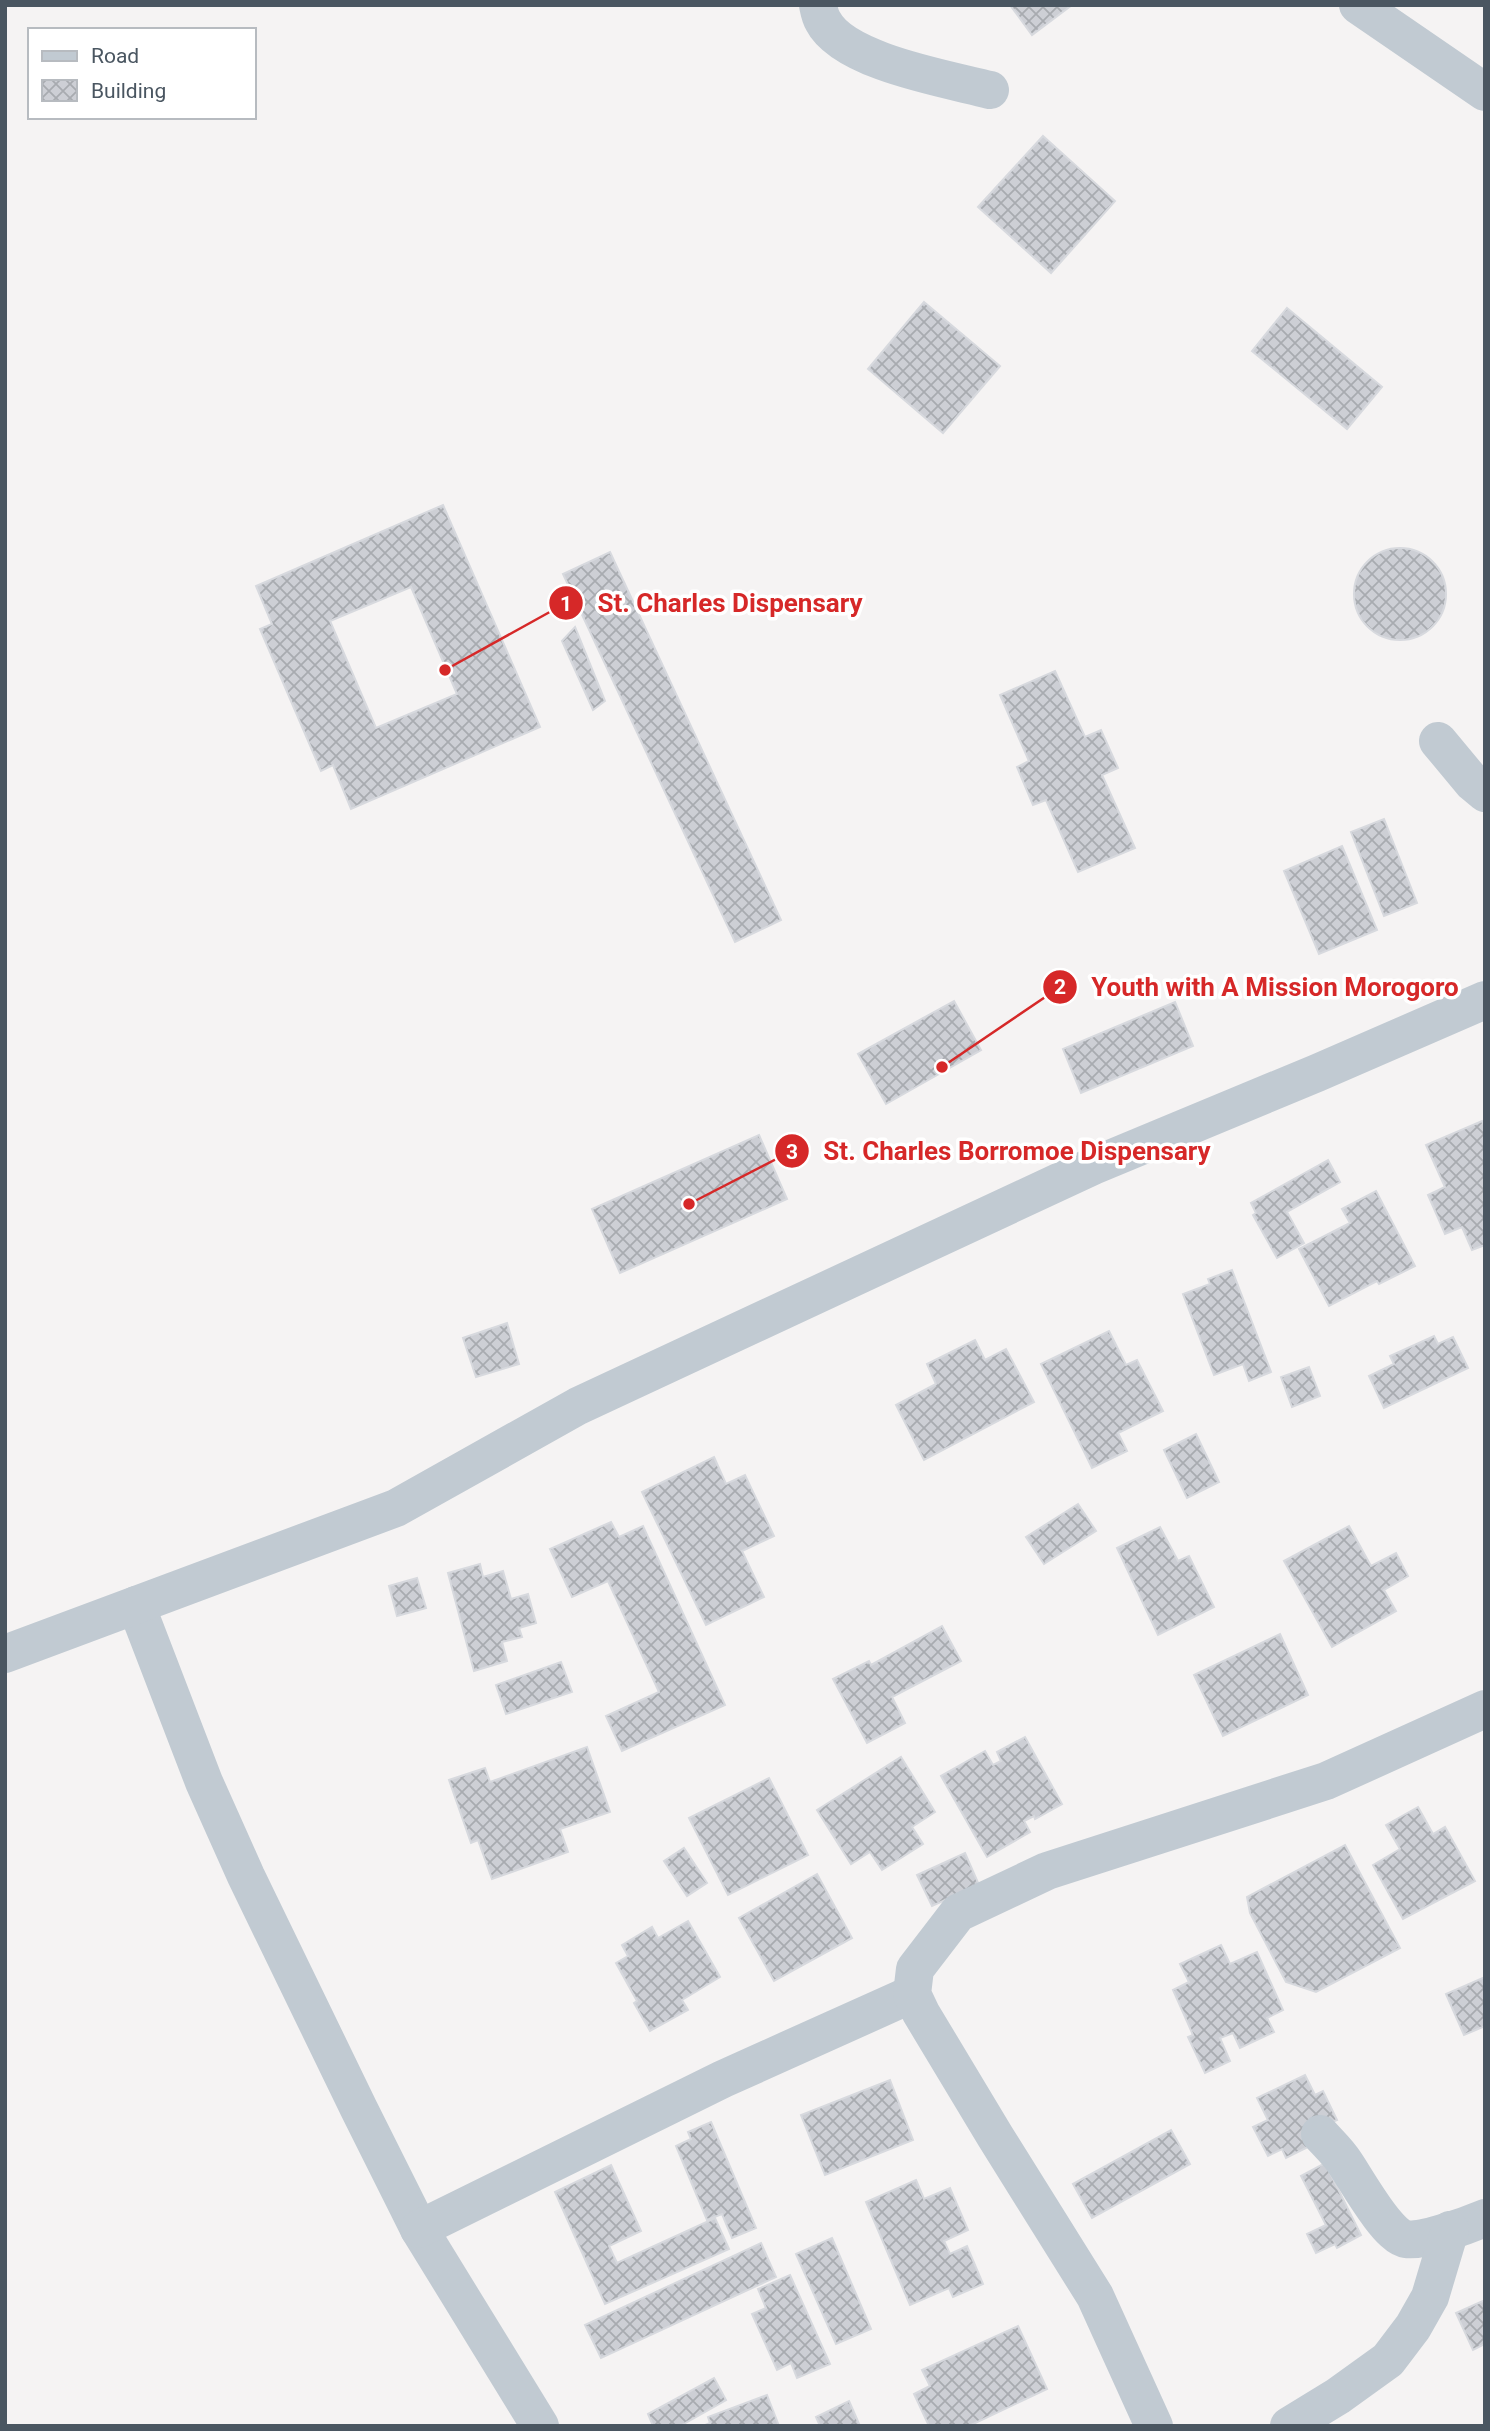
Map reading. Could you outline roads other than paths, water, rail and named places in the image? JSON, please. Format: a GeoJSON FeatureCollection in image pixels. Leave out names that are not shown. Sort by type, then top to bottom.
{"type":"FeatureCollection","features":[{"type":"Feature","properties":{"kind":"street"},"geometry":{"type":"LineString","coordinates":[[818,5],[823,22],[843,42],[855,48],[892,66],[990,90]]}},
{"type":"Feature","properties":{"kind":"street"},"geometry":{"type":"LineString","coordinates":[[1358,5],[1485,92]]}},
{"type":"Feature","properties":{"kind":"street"},"geometry":{"type":"LineString","coordinates":[[1438,741],[1472,783],[1485,793]]}},
{"type":"Feature","properties":{"kind":"street"},"geometry":{"type":"LineString","coordinates":[[5,1654],[396,1508],[578,1406],[880,1265],[1093,1166],[1305,1079],[1485,1000]]}},
{"type":"Feature","properties":{"kind":"street"},"geometry":{"type":"LineString","coordinates":[[136,1605],[204,1782],[246,1876],[419,2229],[540,2426]]}},
{"type":"Feature","properties":{"kind":"street"},"geometry":{"type":"LineString","coordinates":[[1154,2426],[1095,2296],[921,2013],[912,1994],[915,1969],[958,1913],[1047,1871],[1326,1781],[1485,1709]]}},
{"type":"Feature","properties":{"kind":"street"},"geometry":{"type":"LineString","coordinates":[[419,2229],[723,2079],[912,1994]]}},
{"type":"Feature","properties":{"kind":"street"},"geometry":{"type":"LineString","coordinates":[[1320,2134],[1338,2152],[1370,2201],[1398,2236],[1406,2240],[1467,2224]]}},
{"type":"Feature","properties":{"kind":"street"},"geometry":{"type":"LineString","coordinates":[[1289,2426],[1338,2396],[1388,2360],[1413,2327],[1467,2224]]}},
{"type":"Feature","properties":{"kind":"place","name":"St. Charles Dispensary"},"geometry":{"type":"Point","coordinates":[445,670]}},
{"type":"Feature","properties":{"kind":"place","name":"Youth with A Mission Morogoro"},"geometry":{"type":"Point","coordinates":[942,1067]}},
{"type":"Feature","properties":{"kind":"place","name":"St. Charles Borromoe Dispensary"},"geometry":{"type":"Point","coordinates":[689,1204]}}]}
